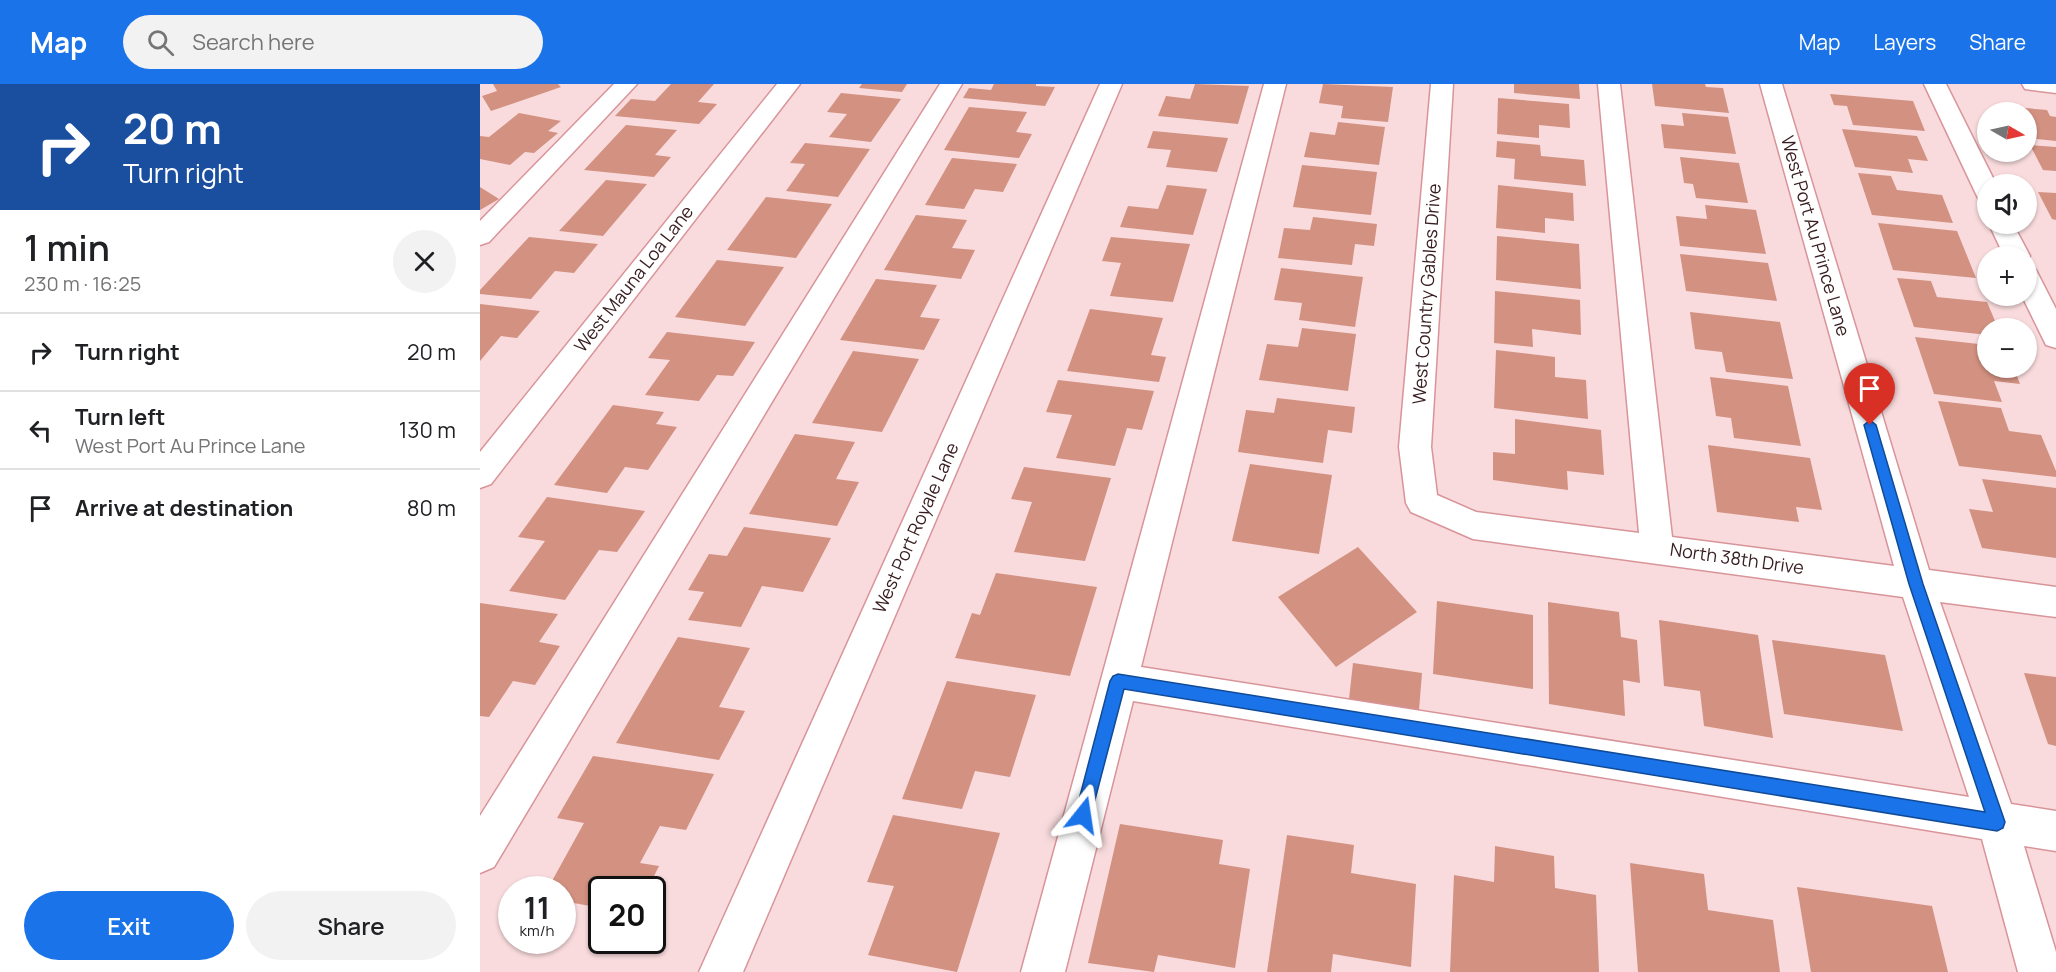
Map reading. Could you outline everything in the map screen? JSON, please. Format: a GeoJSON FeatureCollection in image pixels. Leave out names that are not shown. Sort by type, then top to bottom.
{"type":"FeatureCollection","features":[{"type":"Feature","properties":{"kind":"street"},"geometry":{"type":"LineString","coordinates":[[480,236],[626,84]]}},
{"type":"Feature","properties":{"kind":"street","name":"West Mauna Loa Lane"},"geometry":{"type":"LineString","coordinates":[[480,475],[789,84]]}},
{"type":"Feature","properties":{"kind":"street"},"geometry":{"type":"LineString","coordinates":[[480,853],[951,84]]}},
{"type":"Feature","properties":{"kind":"street","name":"West Port Royale Lane"},"geometry":{"type":"LineString","coordinates":[[720,972],[1111,84]]}},
{"type":"Feature","properties":{"kind":"street"},"geometry":{"type":"LineString","coordinates":[[1043,972],[1275,84]]}},
{"type":"Feature","properties":{"kind":"street","name":"West Country Gables Drive"},"geometry":{"type":"LineString","coordinates":[[1422,503],[1415,447],[1442,84]]}},
{"type":"Feature","properties":{"kind":"street"},"geometry":{"type":"LineString","coordinates":[[1609,84],[1658,548]]}},
{"type":"Feature","properties":{"kind":"street","name":"West Port Au Prince Lane"},"geometry":{"type":"LineString","coordinates":[[1771,84],[1916,584],[1997,822],[2040,972]]}},
{"type":"Feature","properties":{"kind":"street"},"geometry":{"type":"LineString","coordinates":[[1935,84],[1978,174]]}},
{"type":"Feature","properties":{"kind":"street"},"geometry":{"type":"LineString","coordinates":[[2033,84],[2056,86]]}},
{"type":"Feature","properties":{"kind":"street"},"geometry":{"type":"LineString","coordinates":[[2037,299],[2056,338]]}},
{"type":"Feature","properties":{"kind":"street","name":"North 38th Drive"},"geometry":{"type":"LineString","coordinates":[[1422,503],[1473,525],[2056,602]]}},
{"type":"Feature","properties":{"kind":"street"},"geometry":{"type":"LineString","coordinates":[[1118,681],[2056,831]]}},
{"type":"Feature","properties":{"kind":"building"},"geometry":{"type":"Polygon","coordinates":[[[493,84],[558,84],[561,87],[491,111],[482,96],[497,91],[493,84]]]}},
{"type":"Feature","properties":{"kind":"building"},"geometry":{"type":"Polygon","coordinates":[[[671,84],[714,84],[698,102],[717,104],[699,124],[615,116],[631,99],[655,101],[671,84]]]}},
{"type":"Feature","properties":{"kind":"building"},"geometry":{"type":"Polygon","coordinates":[[[862,84],[907,84],[902,92],[859,88],[862,84]]]}},
{"type":"Feature","properties":{"kind":"building"},"geometry":{"type":"Polygon","coordinates":[[[994,84],[1036,84],[1036,86],[1055,87],[1045,106],[963,98],[969,88],[991,90],[994,84]]]}},
{"type":"Feature","properties":{"kind":"building"},"geometry":{"type":"Polygon","coordinates":[[[1195,84],[1249,86],[1238,124],[1158,116],[1166,96],[1190,99],[1195,84]]]}},
{"type":"Feature","properties":{"kind":"building"},"geometry":{"type":"Polygon","coordinates":[[[1323,84],[1393,87],[1388,122],[1341,118],[1343,106],[1319,103],[1323,84]]]}},
{"type":"Feature","properties":{"kind":"building"},"geometry":{"type":"Polygon","coordinates":[[[1514,84],[1579,84],[1580,99],[1514,93],[1514,84]]]}},
{"type":"Feature","properties":{"kind":"building"},"geometry":{"type":"Polygon","coordinates":[[[1652,84],[1705,84],[1706,87],[1723,88],[1729,113],[1655,106],[1652,84]]]}},
{"type":"Feature","properties":{"kind":"building"},"geometry":{"type":"Polygon","coordinates":[[[841,93],[901,99],[871,142],[829,137],[847,114],[827,112],[841,93]]]}},
{"type":"Feature","properties":{"kind":"building"},"geometry":{"type":"Polygon","coordinates":[[[1830,94],[1913,101],[1925,131],[1853,125],[1847,106],[1834,105],[1830,94]]]}},
{"type":"Feature","properties":{"kind":"building"},"geometry":{"type":"Polygon","coordinates":[[[1498,98],[1569,104],[1570,128],[1539,125],[1539,138],[1497,134],[1498,98]]]}},
{"type":"Feature","properties":{"kind":"building"},"geometry":{"type":"Polygon","coordinates":[[[969,107],[1027,112],[1016,132],[1032,134],[1019,158],[944,150],[969,107]]]}},
{"type":"Feature","properties":{"kind":"building"},"geometry":{"type":"Polygon","coordinates":[[[2037,109],[2047,110],[2050,116],[2056,117],[2056,141],[2037,139],[2037,109]]]}},
{"type":"Feature","properties":{"kind":"building"},"geometry":{"type":"Polygon","coordinates":[[[519,113],[561,121],[548,131],[558,133],[534,153],[525,152],[510,165],[480,159],[480,136],[489,137],[519,113]]]}},
{"type":"Feature","properties":{"kind":"building"},"geometry":{"type":"Polygon","coordinates":[[[1682,113],[1728,117],[1736,154],[1664,148],[1661,124],[1684,126],[1682,113]]]}},
{"type":"Feature","properties":{"kind":"building"},"geometry":{"type":"Polygon","coordinates":[[[1338,122],[1385,127],[1379,165],[1304,157],[1310,132],[1335,135],[1338,122]]]}},
{"type":"Feature","properties":{"kind":"building"},"geometry":{"type":"Polygon","coordinates":[[[626,125],[677,130],[655,155],[671,157],[654,177],[584,170],[626,125]]]}},
{"type":"Feature","properties":{"kind":"building"},"geometry":{"type":"Polygon","coordinates":[[[1842,129],[1917,136],[1928,161],[1908,159],[1913,173],[1855,167],[1842,129]]]}},
{"type":"Feature","properties":{"kind":"building"},"geometry":{"type":"Polygon","coordinates":[[[1153,131],[1228,138],[1217,172],[1166,167],[1171,150],[1147,148],[1153,131]]]}},
{"type":"Feature","properties":{"kind":"building"},"geometry":{"type":"Polygon","coordinates":[[[1497,141],[1540,145],[1541,156],[1584,160],[1586,186],[1514,179],[1515,159],[1496,157],[1497,141]]]}},
{"type":"Feature","properties":{"kind":"building"},"geometry":{"type":"Polygon","coordinates":[[[805,143],[870,149],[838,197],[786,191],[805,164],[790,163],[805,143]]]}},
{"type":"Feature","properties":{"kind":"building"},"geometry":{"type":"Polygon","coordinates":[[[2037,146],[2056,147],[2056,171],[2043,170],[2037,158],[2037,146]]]}},
{"type":"Feature","properties":{"kind":"building"},"geometry":{"type":"Polygon","coordinates":[[[1680,157],[1739,163],[1748,203],[1696,198],[1693,184],[1684,183],[1680,157]]]}},
{"type":"Feature","properties":{"kind":"building"},"geometry":{"type":"Polygon","coordinates":[[[952,158],[1017,164],[1003,192],[975,189],[964,209],[925,205],[952,158]]]}},
{"type":"Feature","properties":{"kind":"building"},"geometry":{"type":"Polygon","coordinates":[[[1302,165],[1377,172],[1371,215],[1293,207],[1302,165]]]}},
{"type":"Feature","properties":{"kind":"building"},"geometry":{"type":"Polygon","coordinates":[[[1858,173],[1891,176],[1897,190],[1942,195],[1953,223],[1872,215],[1858,173]]]}},
{"type":"Feature","properties":{"kind":"building"},"geometry":{"type":"Polygon","coordinates":[[[606,180],[647,184],[603,236],[559,231],[606,180]]]}},
{"type":"Feature","properties":{"kind":"building"},"geometry":{"type":"Polygon","coordinates":[[[1167,185],[1207,189],[1193,235],[1120,227],[1128,206],[1158,209],[1167,185]]]}},
{"type":"Feature","properties":{"kind":"building"},"geometry":{"type":"Polygon","coordinates":[[[1498,185],[1573,193],[1574,221],[1545,218],[1545,233],[1496,228],[1498,185]]]}},
{"type":"Feature","properties":{"kind":"building"},"geometry":{"type":"Polygon","coordinates":[[[480,187],[499,199],[480,210],[480,187]]]}},
{"type":"Feature","properties":{"kind":"building"},"geometry":{"type":"Polygon","coordinates":[[[2038,192],[2056,193],[2056,220],[2052,219],[2038,192]]]}},
{"type":"Feature","properties":{"kind":"building"},"geometry":{"type":"Polygon","coordinates":[[[766,197],[832,204],[796,258],[727,250],[766,197]]]}},
{"type":"Feature","properties":{"kind":"building"},"geometry":{"type":"Polygon","coordinates":[[[1705,205],[1756,210],[1766,254],[1680,246],[1676,216],[1707,219],[1705,205]]]}},
{"type":"Feature","properties":{"kind":"building"},"geometry":{"type":"Polygon","coordinates":[[[916,215],[967,220],[952,248],[975,250],[961,279],[884,270],[916,215]]]}},
{"type":"Feature","properties":{"kind":"building"},"geometry":{"type":"Polygon","coordinates":[[[1313,217],[1377,224],[1374,246],[1355,244],[1352,265],[1278,258],[1284,228],[1310,230],[1313,217]]]}},
{"type":"Feature","properties":{"kind":"building"},"geometry":{"type":"Polygon","coordinates":[[[1878,223],[1957,231],[1976,278],[1893,270],[1878,223]]]}},
{"type":"Feature","properties":{"kind":"building"},"geometry":{"type":"Polygon","coordinates":[[[1497,236],[1579,244],[1581,289],[1496,280],[1497,236]]]}},
{"type":"Feature","properties":{"kind":"building"},"geometry":{"type":"Polygon","coordinates":[[[529,237],[598,244],[574,273],[555,271],[531,299],[480,294],[480,290],[529,237]]]}},
{"type":"Feature","properties":{"kind":"building"},"geometry":{"type":"Polygon","coordinates":[[[1111,237],[1190,244],[1173,302],[1110,296],[1121,263],[1102,261],[1111,237]]]}},
{"type":"Feature","properties":{"kind":"building"},"geometry":{"type":"Polygon","coordinates":[[[1680,254],[1768,263],[1777,301],[1686,291],[1680,254]]]}},
{"type":"Feature","properties":{"kind":"building"},"geometry":{"type":"Polygon","coordinates":[[[717,260],[784,267],[745,326],[675,317],[717,260]]]}},
{"type":"Feature","properties":{"kind":"building"},"geometry":{"type":"Polygon","coordinates":[[[1281,268],[1363,277],[1355,327],[1299,320],[1302,303],[1274,300],[1281,268]]]}},
{"type":"Feature","properties":{"kind":"building"},"geometry":{"type":"Polygon","coordinates":[[[1897,278],[1931,281],[1937,297],[1977,301],[1977,306],[1989,306],[1994,318],[1977,318],[1977,334],[1914,327],[1897,278]]]}},
{"type":"Feature","properties":{"kind":"building"},"geometry":{"type":"Polygon","coordinates":[[[876,279],[937,285],[920,317],[940,319],[924,350],[840,340],[876,279]]]}},
{"type":"Feature","properties":{"kind":"building"},"geometry":{"type":"Polygon","coordinates":[[[1495,291],[1580,300],[1581,335],[1532,329],[1533,347],[1494,343],[1495,291]]]}},
{"type":"Feature","properties":{"kind":"building"},"geometry":{"type":"Polygon","coordinates":[[[480,304],[540,311],[517,338],[501,336],[480,361],[480,304]]]}},
{"type":"Feature","properties":{"kind":"building"},"geometry":{"type":"Polygon","coordinates":[[[1090,309],[1163,318],[1151,355],[1166,357],[1159,382],[1067,371],[1090,309]]]}},
{"type":"Feature","properties":{"kind":"building"},"geometry":{"type":"Polygon","coordinates":[[[1690,312],[1780,322],[1793,379],[1726,372],[1722,352],[1695,349],[1690,312]]]}},
{"type":"Feature","properties":{"kind":"building"},"geometry":{"type":"Polygon","coordinates":[[[1302,328],[1356,334],[1348,391],[1259,380],[1267,344],[1298,347],[1302,328]]]}},
{"type":"Feature","properties":{"kind":"building"},"geometry":{"type":"Polygon","coordinates":[[[667,332],[755,342],[733,376],[717,375],[699,401],[645,395],[670,360],[648,358],[667,332]]]}},
{"type":"Feature","properties":{"kind":"building"},"geometry":{"type":"Polygon","coordinates":[[[1915,337],[1977,344],[1977,378],[2018,378],[2020,384],[1994,381],[2002,402],[1934,394],[1915,337]]]}},
{"type":"Feature","properties":{"kind":"building"},"geometry":{"type":"Polygon","coordinates":[[[1496,350],[1555,357],[1555,377],[1586,380],[1588,419],[1494,408],[1496,350]]]}},
{"type":"Feature","properties":{"kind":"building"},"geometry":{"type":"Polygon","coordinates":[[[853,351],[919,359],[882,432],[812,423],[853,351]]]}},
{"type":"Feature","properties":{"kind":"building"},"geometry":{"type":"Polygon","coordinates":[[[1710,377],[1788,386],[1801,446],[1734,438],[1731,418],[1716,416],[1710,377]]]}},
{"type":"Feature","properties":{"kind":"building"},"geometry":{"type":"Polygon","coordinates":[[[1058,380],[1154,391],[1142,430],[1127,428],[1115,466],[1056,458],[1072,415],[1046,412],[1058,380]]]}},
{"type":"Feature","properties":{"kind":"building"},"geometry":{"type":"Polygon","coordinates":[[[1277,398],[1355,407],[1352,433],[1328,430],[1323,463],[1238,452],[1246,410],[1274,413],[1277,398]]]}},
{"type":"Feature","properties":{"kind":"building"},"geometry":{"type":"Polygon","coordinates":[[[1938,401],[2001,408],[2009,431],[2041,435],[2056,471],[2056,477],[1959,466],[1938,401]]]}},
{"type":"Feature","properties":{"kind":"building"},"geometry":{"type":"Polygon","coordinates":[[[613,405],[664,412],[656,424],[677,427],[648,470],[625,467],[607,493],[554,485],[613,405]]]}},
{"type":"Feature","properties":{"kind":"building"},"geometry":{"type":"Polygon","coordinates":[[[1515,419],[1601,430],[1604,475],[1567,471],[1568,490],[1493,480],[1493,452],[1515,454],[1515,419]]]}},
{"type":"Feature","properties":{"kind":"building"},"geometry":{"type":"Polygon","coordinates":[[[795,434],[855,442],[836,479],[859,482],[837,526],[749,514],[795,434]]]}},
{"type":"Feature","properties":{"kind":"building"},"geometry":{"type":"Polygon","coordinates":[[[1708,445],[1810,458],[1822,510],[1796,507],[1799,522],[1717,512],[1708,445]]]}},
{"type":"Feature","properties":{"kind":"building"},"geometry":{"type":"Polygon","coordinates":[[[1250,464],[1332,475],[1319,554],[1232,541],[1250,464]]]}},
{"type":"Feature","properties":{"kind":"building"},"geometry":{"type":"Polygon","coordinates":[[[1024,467],[1111,478],[1085,561],[1014,552],[1032,502],[1011,499],[1024,467]]]}},
{"type":"Feature","properties":{"kind":"building"},"geometry":{"type":"Polygon","coordinates":[[[1982,479],[2056,488],[2056,558],[1982,548],[1969,509],[1993,512],[1982,479]]]}},
{"type":"Feature","properties":{"kind":"building"},"geometry":{"type":"Polygon","coordinates":[[[547,497],[645,511],[617,552],[599,550],[565,600],[509,591],[545,541],[518,537],[547,497]]]}},
{"type":"Feature","properties":{"kind":"building"},"geometry":{"type":"Polygon","coordinates":[[[744,527],[831,538],[803,592],[762,586],[741,627],[688,620],[704,592],[688,590],[709,554],[727,556],[744,527]]]}},
{"type":"Feature","properties":{"kind":"building"},"geometry":{"type":"Polygon","coordinates":[[[1358,547],[1417,612],[1336,667],[1278,597],[1358,547]]]}},
{"type":"Feature","properties":{"kind":"building"},"geometry":{"type":"Polygon","coordinates":[[[996,573],[1097,587],[1070,676],[955,658],[972,613],[980,615],[996,573]]]}},
{"type":"Feature","properties":{"kind":"building"},"geometry":{"type":"Polygon","coordinates":[[[1437,601],[1533,615],[1533,689],[1433,674],[1437,601]]]}},
{"type":"Feature","properties":{"kind":"building"},"geometry":{"type":"Polygon","coordinates":[[[1548,602],[1619,612],[1621,637],[1637,640],[1640,683],[1623,680],[1625,716],[1549,704],[1548,602]]]}},
{"type":"Feature","properties":{"kind":"building"},"geometry":{"type":"Polygon","coordinates":[[[480,603],[558,614],[539,642],[560,646],[535,685],[513,681],[489,717],[480,716],[480,603]]]}},
{"type":"Feature","properties":{"kind":"building"},"geometry":{"type":"Polygon","coordinates":[[[1659,620],[1758,635],[1773,738],[1704,726],[1700,691],[1664,686],[1659,620]]]}},
{"type":"Feature","properties":{"kind":"building"},"geometry":{"type":"Polygon","coordinates":[[[678,637],[750,648],[719,707],[745,711],[719,760],[616,743],[678,637]]]}},
{"type":"Feature","properties":{"kind":"building"},"geometry":{"type":"Polygon","coordinates":[[[1772,640],[1885,655],[1903,731],[1784,714],[1772,640]]]}},
{"type":"Feature","properties":{"kind":"building"},"geometry":{"type":"Polygon","coordinates":[[[1353,663],[1422,673],[1419,710],[1349,699],[1353,663]]]}},
{"type":"Feature","properties":{"kind":"building"},"geometry":{"type":"Polygon","coordinates":[[[2024,673],[2056,677],[2056,746],[2048,744],[2024,673]]]}},
{"type":"Feature","properties":{"kind":"building"},"geometry":{"type":"Polygon","coordinates":[[[947,681],[1036,695],[1010,777],[975,771],[962,809],[902,799],[947,681]]]}},
{"type":"Feature","properties":{"kind":"building"},"geometry":{"type":"Polygon","coordinates":[[[593,756],[714,774],[686,830],[660,826],[640,863],[659,866],[654,876],[588,876],[588,906],[576,903],[576,876],[555,876],[584,823],[557,818],[593,756]]]}},
{"type":"Feature","properties":{"kind":"building"},"geometry":{"type":"Polygon","coordinates":[[[893,815],[1000,833],[957,972],[868,955],[894,886],[867,882],[893,815]]]}},
{"type":"Feature","properties":{"kind":"building"},"geometry":{"type":"Polygon","coordinates":[[[1120,824],[1223,840],[1219,864],[1250,869],[1235,968],[1158,955],[1154,972],[1088,963],[1120,824]]]}},
{"type":"Feature","properties":{"kind":"building"},"geometry":{"type":"Polygon","coordinates":[[[1287,835],[1354,845],[1351,873],[1416,884],[1411,967],[1333,954],[1331,972],[1267,972],[1287,835]]]}},
{"type":"Feature","properties":{"kind":"building"},"geometry":{"type":"Polygon","coordinates":[[[1495,846],[1554,856],[1555,888],[1596,895],[1599,972],[1450,972],[1454,875],[1494,882],[1495,846]]]}},
{"type":"Feature","properties":{"kind":"building"},"geometry":{"type":"Polygon","coordinates":[[[1630,863],[1704,874],[1708,910],[1773,920],[1780,972],[1638,972],[1630,863]]]}},
{"type":"Feature","properties":{"kind":"building"},"geometry":{"type":"Polygon","coordinates":[[[1797,887],[1932,906],[1948,972],[1811,972],[1797,887]]]}},
{"type":"Feature","properties":{"kind":"route"},"geometry":{"type":"LineString","coordinates":[[1083,815],[1118,681],[1997,822],[1916,584],[1870,425]]}}]}
